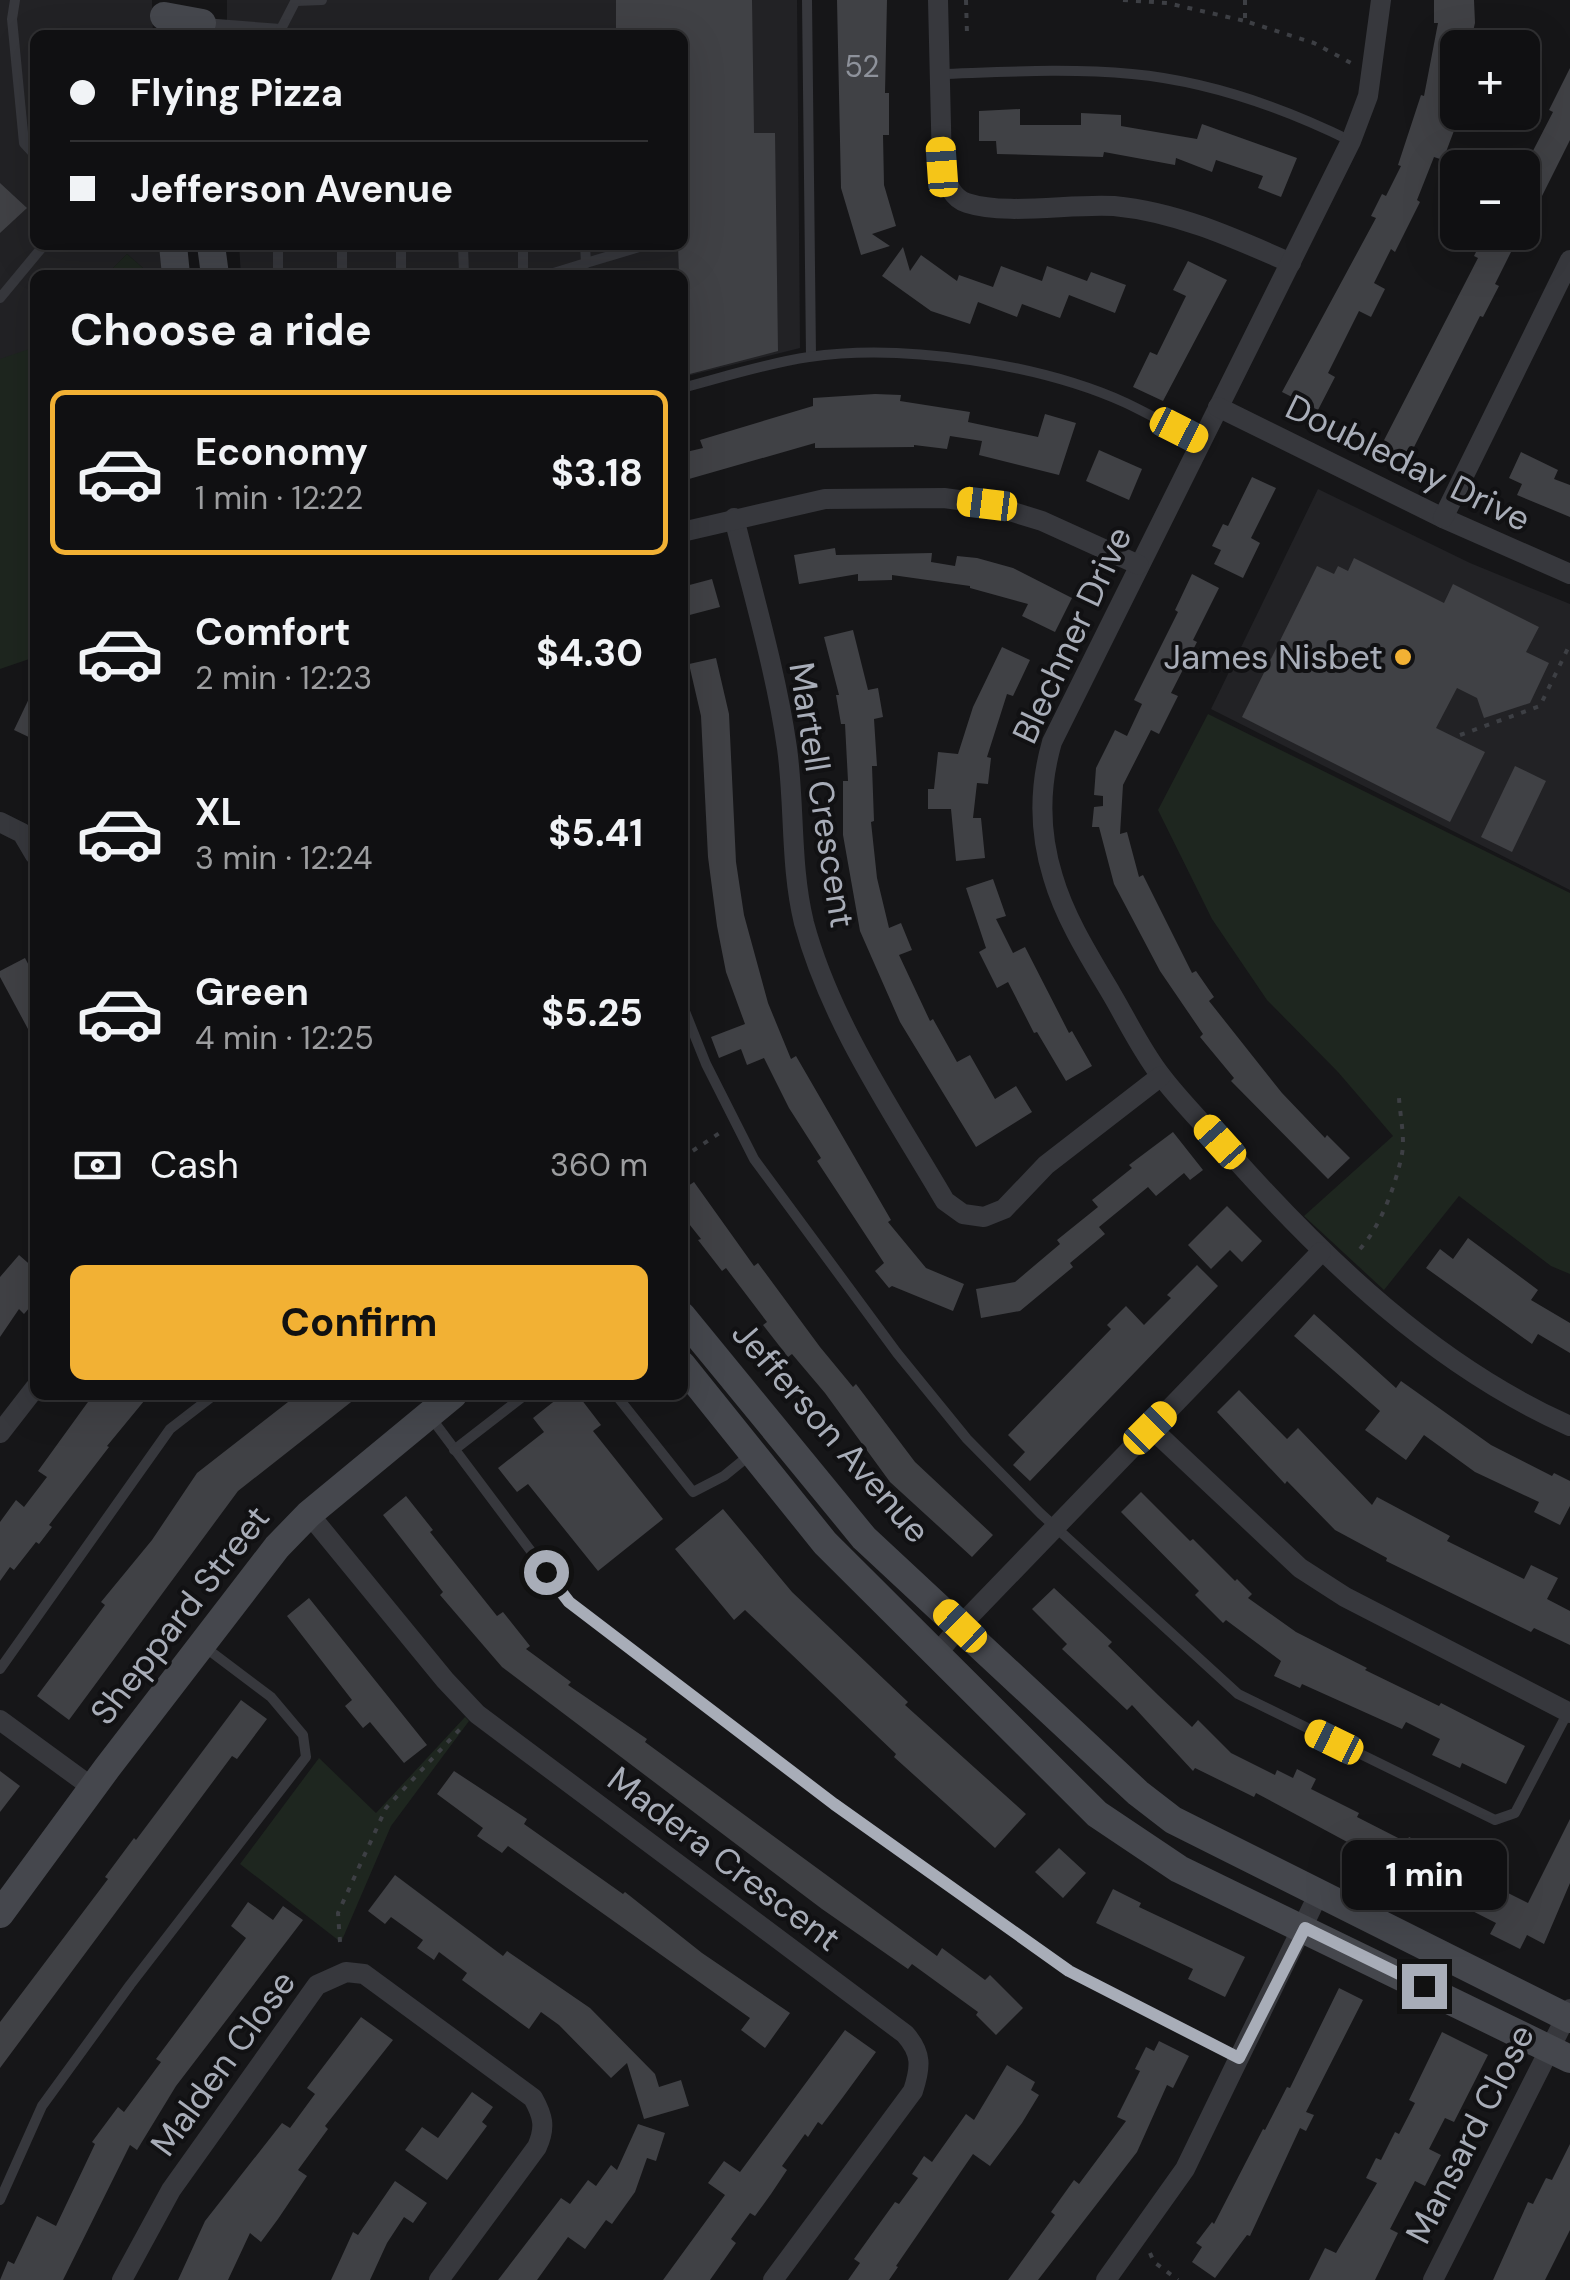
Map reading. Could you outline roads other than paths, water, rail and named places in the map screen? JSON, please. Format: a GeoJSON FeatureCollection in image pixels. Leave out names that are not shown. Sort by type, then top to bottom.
{"type":"FeatureCollection","features":[{"type":"Feature","properties":{"kind":"street"},"geometry":{"type":"LineString","coordinates":[[938,0],[942,167],[950,191],[965,202],[990,206],[1115,206],[1190,220],[1290,262]]}},
{"type":"Feature","properties":{"kind":"street","name":"Blechner Drive"},"geometry":{"type":"LineString","coordinates":[[1381,0],[1368,96],[1351,141],[1052,742],[1042,789],[1042,817],[1052,876],[1065,910],[1160,1076],[1321,1252],[1400,1318],[1492,1384],[1570,1426]]}},
{"type":"Feature","properties":{"kind":"street"},"geometry":{"type":"LineString","coordinates":[[164,17],[202,19]]}},
{"type":"Feature","properties":{"kind":"street"},"geometry":{"type":"LineString","coordinates":[[1443,518],[1562,295],[1570,260]]}},
{"type":"Feature","properties":{"kind":"street","name":"Doubleday Drive"},"geometry":{"type":"LineString","coordinates":[[1218,407],[1443,518],[1570,574]]}},
{"type":"Feature","properties":{"kind":"street"},"geometry":{"type":"LineString","coordinates":[[688,530],[825,499],[944,498],[987,504],[1042,521],[1139,566]]}},
{"type":"Feature","properties":{"kind":"street","name":"Martell Crescent"},"geometry":{"type":"LineString","coordinates":[[734,518],[783,717],[796,875],[805,924],[847,1033],[944,1201],[963,1214],[984,1217],[1004,1209],[1046,1165],[1160,1076]]}},
{"type":"Feature","properties":{"kind":"street"},"geometry":{"type":"LineString","coordinates":[[0,822],[22,833],[30,847]]}},
{"type":"Feature","properties":{"kind":"street"},"geometry":{"type":"LineString","coordinates":[[937,1654],[1321,1252]]}},
{"type":"Feature","properties":{"kind":"street","name":"Jefferson Avenue"},"geometry":{"type":"LineString","coordinates":[[688,1323],[864,1538],[1138,1793],[1174,1820],[1569,2015]]}},
{"type":"Feature","properties":{"kind":"street","name":"Jefferson Avenue"},"geometry":{"type":"LineString","coordinates":[[688,1372],[825,1543],[1097,1814],[1179,1868],[1559,2053]]}},
{"type":"Feature","properties":{"kind":"street"},"geometry":{"type":"LineString","coordinates":[[0,1433],[30,1394]]}},
{"type":"Feature","properties":{"kind":"street","name":"Sheppard Street"},"geometry":{"type":"LineString","coordinates":[[0,1914],[277,1548],[309,1514],[447,1400]]}},
{"type":"Feature","properties":{"kind":"street"},"geometry":{"type":"LineString","coordinates":[[1150,1428],[1300,1568],[1345,1597],[1569,1713]]}},
{"type":"Feature","properties":{"kind":"street","name":"Madera Crescent"},"geometry":{"type":"LineString","coordinates":[[309,1514],[477,1714],[916,2046],[920,2060],[913,2091],[773,2280]]}},
{"type":"Feature","properties":{"kind":"street"},"geometry":{"type":"LineString","coordinates":[[0,1720],[93,1788]]}},
{"type":"Feature","properties":{"kind":"street"},"geometry":{"type":"LineString","coordinates":[[1106,2280],[1185,2169],[1319,1893]]}},
{"type":"Feature","properties":{"kind":"street","name":"Malden Close"},"geometry":{"type":"LineString","coordinates":[[122,2280],[171,2190],[295,2016],[318,1985],[346,1972],[364,1974],[502,2075],[533,2098],[542,2116],[544,2132],[537,2147],[440,2280]]}},
{"type":"Feature","properties":{"kind":"street","name":"Mansard Close"},"geometry":{"type":"LineString","coordinates":[[1433,2280],[1559,2053],[1569,2015]]}},
{"type":"Feature","properties":{"kind":"lane"},"geometry":{"type":"LineString","coordinates":[[15,0],[12,19],[24,143],[30,149]]}},
{"type":"Feature","properties":{"kind":"lane"},"geometry":{"type":"LineString","coordinates":[[282,30],[296,0],[322,0]]}},
{"type":"Feature","properties":{"kind":"lane"},"geometry":{"type":"LineString","coordinates":[[807,0],[811,356]]}},
{"type":"Feature","properties":{"kind":"lane"},"geometry":{"type":"LineString","coordinates":[[202,19],[269,30]]}},
{"type":"Feature","properties":{"kind":"lane"},"geometry":{"type":"LineString","coordinates":[[939,74],[1134,74],[1288,112],[1351,141]]}},
{"type":"Feature","properties":{"kind":"lane"},"geometry":{"type":"LineString","coordinates":[[0,298],[40,250]]}},
{"type":"Feature","properties":{"kind":"lane"},"geometry":{"type":"LineString","coordinates":[[585,250],[586,263]]}},
{"type":"Feature","properties":{"kind":"lane"},"geometry":{"type":"LineString","coordinates":[[563,270],[629,250]]}},
{"type":"Feature","properties":{"kind":"lane"},"geometry":{"type":"LineString","coordinates":[[688,387],[811,356],[942,357],[1030,372],[1124,402],[1201,442]]}},
{"type":"Feature","properties":{"kind":"lane"},"geometry":{"type":"LineString","coordinates":[[688,1019],[754,1159],[966,1439],[1040,1513],[1238,1694],[1495,1820],[1515,1813],[1569,1713]]}},
{"type":"Feature","properties":{"kind":"lane"},"geometry":{"type":"LineString","coordinates":[[0,1669],[170,1430],[208,1400]]}},
{"type":"Feature","properties":{"kind":"lane"},"geometry":{"type":"LineString","coordinates":[[454,1450],[518,1400]]}},
{"type":"Feature","properties":{"kind":"lane"},"geometry":{"type":"LineString","coordinates":[[620,1400],[693,1492],[724,1476],[753,1453]]}},
{"type":"Feature","properties":{"kind":"lane"},"geometry":{"type":"LineString","coordinates":[[428,1414],[569,1602],[584,1614],[834,1804],[1069,1971],[1239,2058]]}},
{"type":"Feature","properties":{"kind":"lane"},"geometry":{"type":"LineString","coordinates":[[0,2200],[42,2106],[306,1757],[303,1735],[271,1698],[202,1644]]}},
{"type":"Feature","properties":{"kind":"place","name":"James Nisbet"},"geometry":{"type":"Point","coordinates":[1403,657]}}]}
